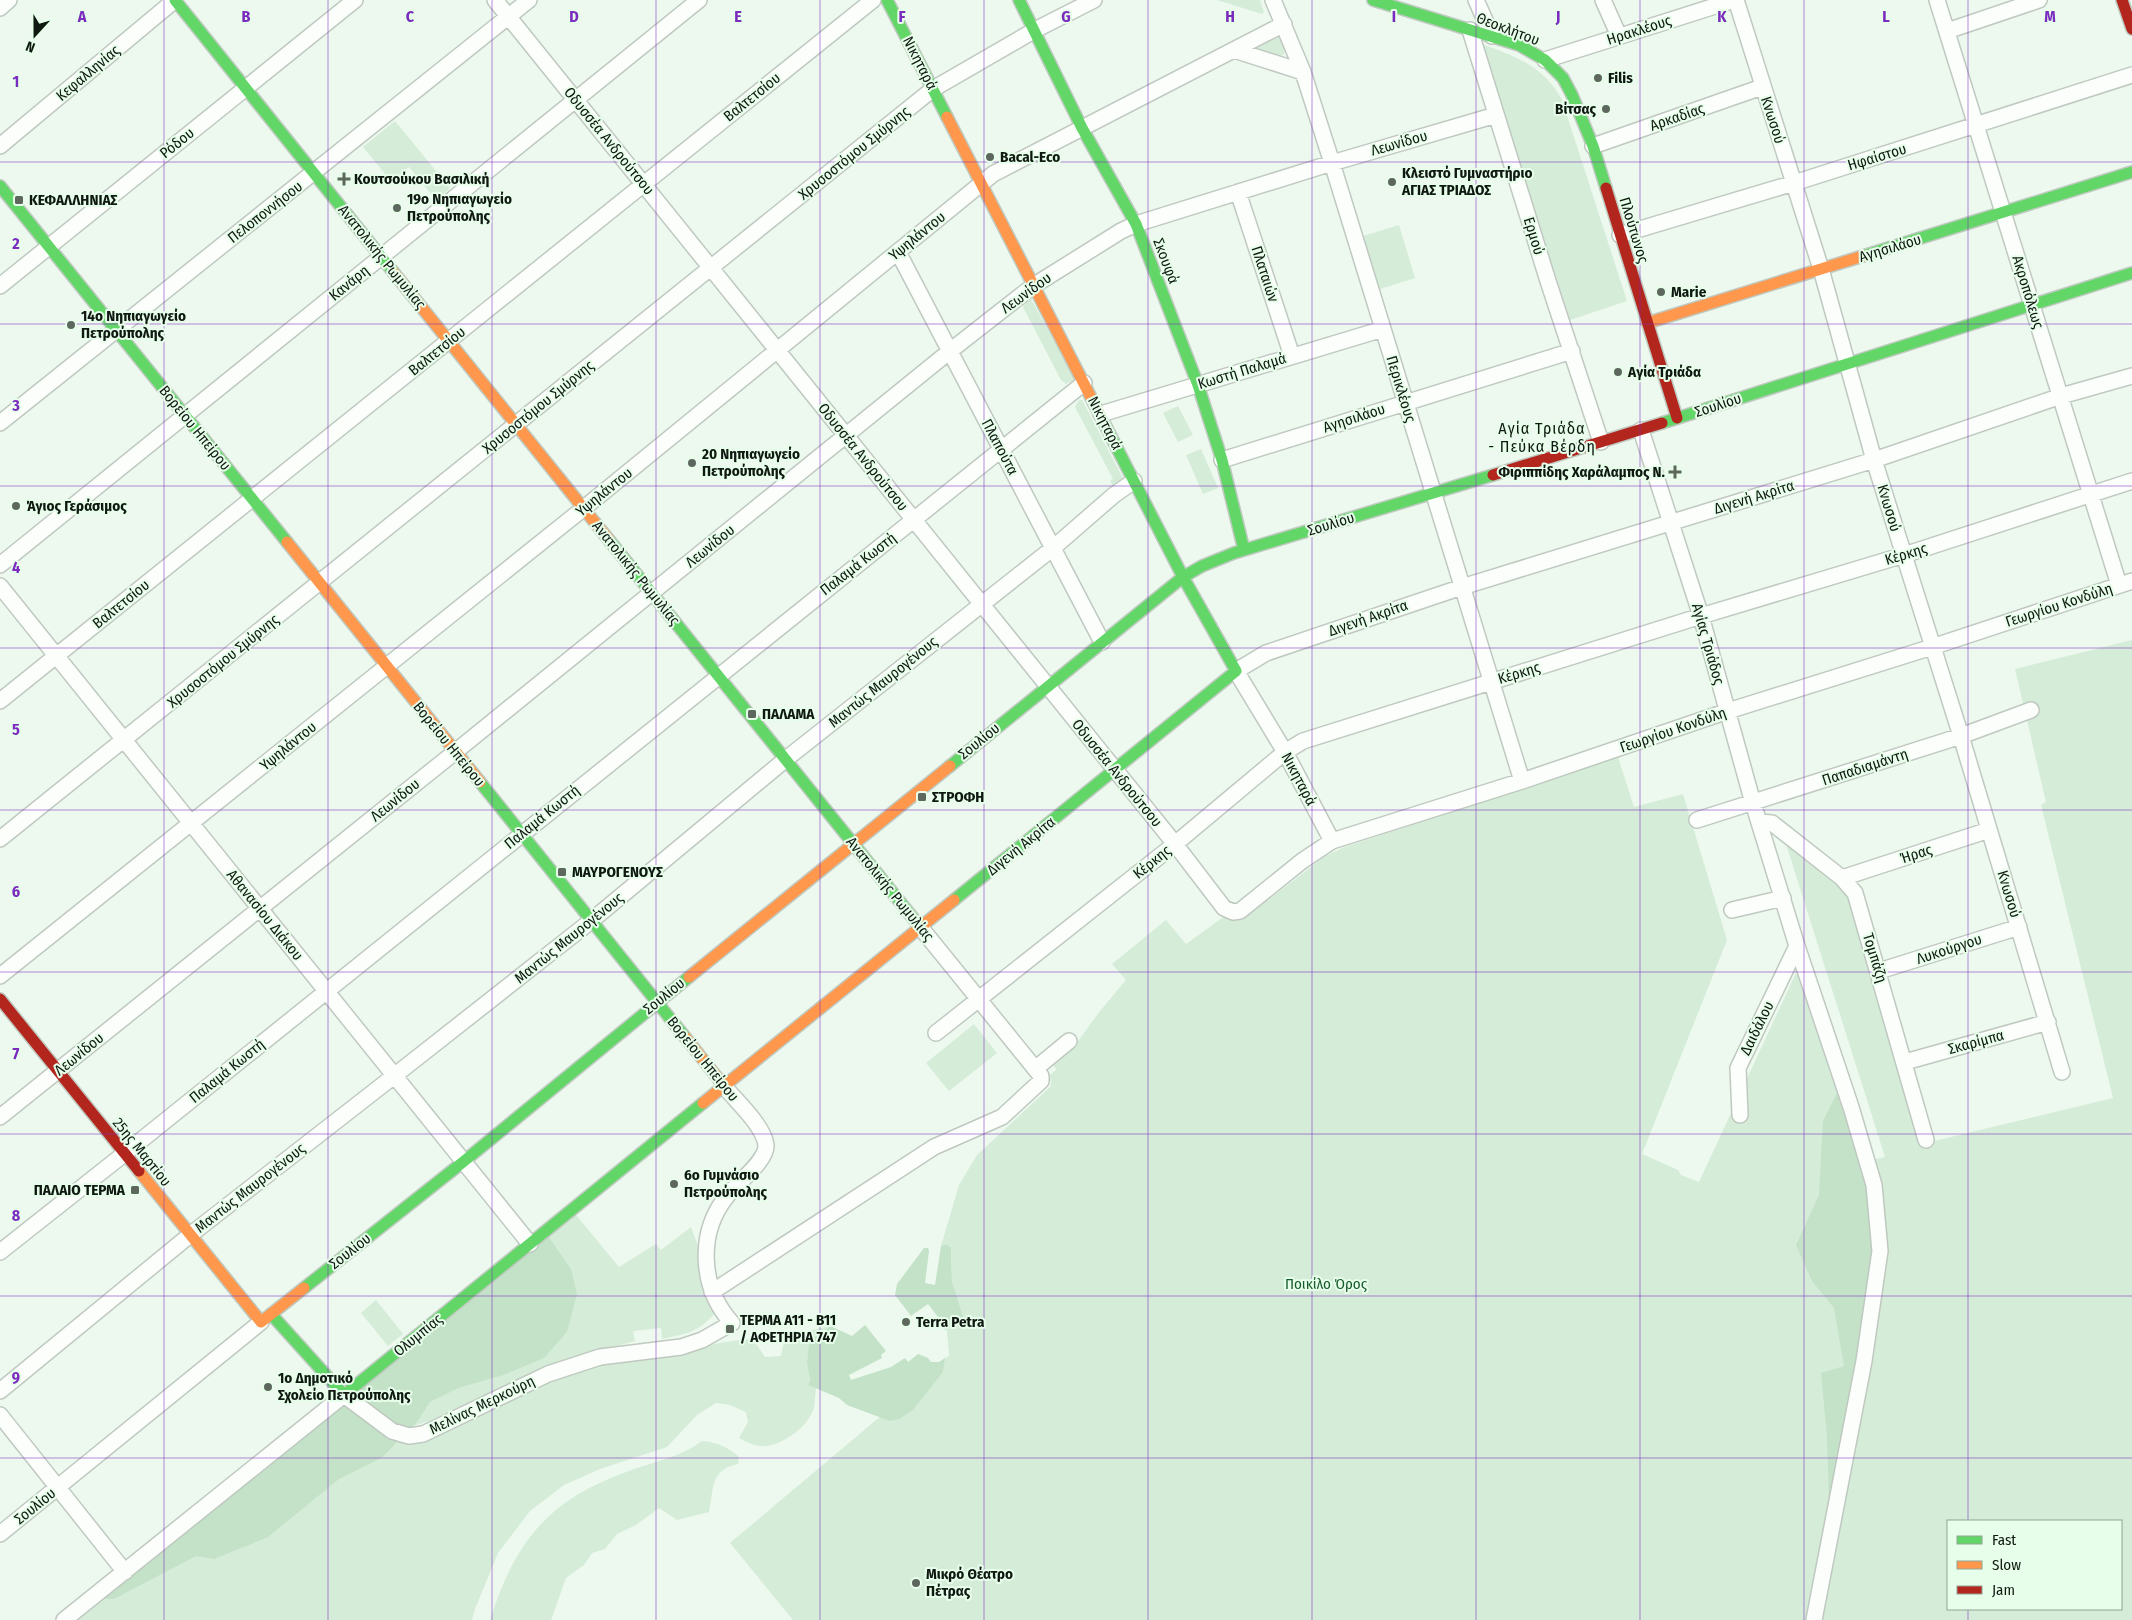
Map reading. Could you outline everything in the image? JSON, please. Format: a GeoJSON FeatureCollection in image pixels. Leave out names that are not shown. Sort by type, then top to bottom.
{"type":"FeatureCollection","features":[{"type":"Feature","properties":{"kind":"street"},"geometry":{"type":"LineString","coordinates":[[0,8],[9,0]]}},
{"type":"Feature","properties":{"kind":"street","name":"Ανατολικής Ρωμυλίας"},"geometry":{"type":"LineString","coordinates":[[175,0],[978,1000],[1038,1072]]}},
{"type":"Feature","properties":{"kind":"street","name":"Κεφαλληνίας"},"geometry":{"type":"LineString","coordinates":[[0,146],[175,0]]}},
{"type":"Feature","properties":{"kind":"street","name":"Ρόδου"},"geometry":{"type":"LineString","coordinates":[[0,286],[354,0]]}},
{"type":"Feature","properties":{"kind":"street","name":"Οδυσσέα Ανδρούτσου"},"geometry":{"type":"LineString","coordinates":[[495,0],[1175,844],[1224,908],[1233,912]]}},
{"type":"Feature","properties":{"kind":"street","name":"Πελοποννήσου"},"geometry":{"type":"LineString","coordinates":[[0,423],[529,0]]}},
{"type":"Feature","properties":{"kind":"street","name":"Κανάρη"},"geometry":{"type":"LineString","coordinates":[[0,565],[699,0]]}},
{"type":"Feature","properties":{"kind":"street","name":"Βαλτετσίου"},"geometry":{"type":"LineString","coordinates":[[0,701],[874,0]]}},
{"type":"Feature","properties":{"kind":"street","name":"Νικηταρά"},"geometry":{"type":"LineString","coordinates":[[888,0],[1183,577],[1236,671],[1285,752],[1332,841]]}},
{"type":"Feature","properties":{"kind":"street","name":"Σκουφά"},"geometry":{"type":"LineString","coordinates":[[1019,0],[1082,128],[1136,224],[1198,385],[1222,460],[1244,550]]}},
{"type":"Feature","properties":{"kind":"street","name":"Χρυσοστόμου Σμύρνης"},"geometry":{"type":"LineString","coordinates":[[0,838],[933,89],[1035,30],[1094,0]]}},
{"type":"Feature","properties":{"kind":"street","name":"Περικλέους"},"geometry":{"type":"LineString","coordinates":[[1273,0],[1303,72],[1522,781]]}},
{"type":"Feature","properties":{"kind":"street","name":"Θεοκλήτου"},"geometry":{"type":"LineString","coordinates":[[1373,0],[1492,36],[1528,50],[1545,60]]}},
{"type":"Feature","properties":{"kind":"street"},"geometry":{"type":"LineString","coordinates":[[1476,0],[1492,36]]}},
{"type":"Feature","properties":{"kind":"street"},"geometry":{"type":"LineString","coordinates":[[1603,0],[1619,36]]}},
{"type":"Feature","properties":{"kind":"street","name":"Ηρακλέους"},"geometry":{"type":"LineString","coordinates":[[1545,60],[1735,0]]}},
{"type":"Feature","properties":{"kind":"street","name":"Κνωσού"},"geometry":{"type":"LineString","coordinates":[[1735,0],[1821,269],[1874,460],[1990,830],[2062,1072]]}},
{"type":"Feature","properties":{"kind":"street","name":"Ακροπόλεως"},"geometry":{"type":"LineString","coordinates":[[1937,0],[2091,495],[2126,583]]}},
{"type":"Feature","properties":{"kind":"street"},"geometry":{"type":"LineString","coordinates":[[1947,31],[2039,0]]}},
{"type":"Feature","properties":{"kind":"street"},"geometry":{"type":"LineString","coordinates":[[2122,0],[2132,29]]}},
{"type":"Feature","properties":{"kind":"street","name":"Υψηλάντου"},"geometry":{"type":"LineString","coordinates":[[0,976],[584,508],[993,174],[1284,24]]}},
{"type":"Feature","properties":{"kind":"street","name":"Ερμού"},"geometry":{"type":"LineString","coordinates":[[1470,30],[1601,442]]}},
{"type":"Feature","properties":{"kind":"street"},"geometry":{"type":"LineString","coordinates":[[1234,50],[1303,72]]}},
{"type":"Feature","properties":{"kind":"street","name":"Πλούτωνος"},"geometry":{"type":"LineString","coordinates":[[1545,60],[1563,78],[1568,86],[1593,146],[1677,418]]}},
{"type":"Feature","properties":{"kind":"street","name":"Ηφαίστου"},"geometry":{"type":"LineString","coordinates":[[1620,235],[1794,183],[2132,75]]}},
{"type":"Feature","properties":{"kind":"street","name":"Αρκαδίας"},"geometry":{"type":"LineString","coordinates":[[1593,146],[1762,87]]}},
{"type":"Feature","properties":{"kind":"street","name":"Λεωνίδου"},"geometry":{"type":"LineString","coordinates":[[0,1117],[950,351],[1034,286],[1121,231],[1136,224],[1332,163],[1496,115]]}},
{"type":"Feature","properties":{"kind":"street","name":"Αγησιλάου"},"geometry":{"type":"LineString","coordinates":[[1647,323],[2132,172]]}},
{"type":"Feature","properties":{"kind":"street","name":"Βορείου Ηπείρου"},"geometry":{"type":"LineString","coordinates":[[0,186],[757,1125],[765,1139],[766,1150],[761,1160],[726,1197],[712,1224],[707,1240],[706,1264],[712,1292],[720,1308],[732,1323]]}},
{"type":"Feature","properties":{"kind":"street","name":"Πλαταιών"},"geometry":{"type":"LineString","coordinates":[[1238,192],[1292,356]]}},
{"type":"Feature","properties":{"kind":"street","name":"Πλαπούτα"},"geometry":{"type":"LineString","coordinates":[[898,252],[1102,642]]}},
{"type":"Feature","properties":{"kind":"street","name":"Σουλίου"},"geometry":{"type":"LineString","coordinates":[[0,1534],[266,1318],[463,1162],[657,1002],[1183,577],[1202,566],[1244,550],[1641,430],[2132,273]]}},
{"type":"Feature","properties":{"kind":"street","name":"Κωστή Παλαμά"},"geometry":{"type":"LineString","coordinates":[[1101,414],[1383,328]]}},
{"type":"Feature","properties":{"kind":"street","name":"Αγησιλάου"},"geometry":{"type":"LineString","coordinates":[[1222,460],[1572,351]]}},
{"type":"Feature","properties":{"kind":"street","name":"Διγενή Ακρίτα"},"geometry":{"type":"LineString","coordinates":[[724,1086],[1236,671],[1266,653],[1462,587],[1874,460],[2061,396],[2132,376]]}},
{"type":"Feature","properties":{"kind":"street","name":"Παλαμά Κωστή"},"geometry":{"type":"LineString","coordinates":[[0,1252],[1084,382]]}},
{"type":"Feature","properties":{"kind":"street","name":"Αγίας Τριάδος"},"geometry":{"type":"LineString","coordinates":[[1641,430],[1701,616],[1796,946],[1851,1107],[1874,1185],[1880,1251],[1864,1361],[1814,1620]]}},
{"type":"Feature","properties":{"kind":"street","name":"Μαντώς Μαυρογένους"},"geometry":{"type":"LineString","coordinates":[[0,1391],[190,1234],[591,920],[786,760],[1053,548],[1114,495],[1134,481]]}},
{"type":"Feature","properties":{"kind":"street","name":"Κέρκης"},"geometry":{"type":"LineString","coordinates":[[936,1033],[1175,844],[1285,752],[1303,741],[1701,616],[1904,555],[2132,481]]}},
{"type":"Feature","properties":{"kind":"street","name":"Γεωργίου Κονδύλη"},"geometry":{"type":"LineString","coordinates":[[1233,912],[1240,911],[1302,861],[1332,841],[1522,781],[1728,711],[1932,647],[2126,583]]}},
{"type":"Feature","properties":{"kind":"street","name":"Αθανασίου Διάκου"},"geometry":{"type":"LineString","coordinates":[[0,586],[530,1244]]}},
{"type":"Feature","properties":{"kind":"street","name":"Παπαδιαμάντη"},"geometry":{"type":"LineString","coordinates":[[1697,820],[1961,736],[2031,710]]}},
{"type":"Feature","properties":{"kind":"street","name":"Τομπάζη"},"geometry":{"type":"LineString","coordinates":[[1759,822],[1772,823],[1842,878],[1855,893],[1879,971],[1926,1140]]}},
{"type":"Feature","properties":{"kind":"street","name":"Ήρας"},"geometry":{"type":"LineString","coordinates":[[1842,878],[1990,830]]}},
{"type":"Feature","properties":{"kind":"street"},"geometry":{"type":"LineString","coordinates":[[1732,910],[1783,898]]}},
{"type":"Feature","properties":{"kind":"street","name":"Λυκούργου"},"geometry":{"type":"LineString","coordinates":[[1879,971],[2019,926]]}},
{"type":"Feature","properties":{"kind":"street","name":"Δαιδάλου"},"geometry":{"type":"LineString","coordinates":[[1740,1115],[1738,1068],[1796,946]]}},
{"type":"Feature","properties":{"kind":"street","name":"25ης Μαρτίου"},"geometry":{"type":"LineString","coordinates":[[0,999],[190,1234],[266,1318]]}},
{"type":"Feature","properties":{"kind":"street","name":"Σκαρίμπα"},"geometry":{"type":"LineString","coordinates":[[1905,1062],[2048,1022]]}},
{"type":"Feature","properties":{"kind":"street"},"geometry":{"type":"LineString","coordinates":[[712,1292],[934,1147],[1002,1117],[1039,1084],[1041,1081],[1038,1072],[1069,1041]]}},
{"type":"Feature","properties":{"kind":"street","name":"Ολυμπίας"},"geometry":{"type":"LineString","coordinates":[[64,1620],[724,1086]]}},
{"type":"Feature","properties":{"kind":"street","name":"Μελίνας Μερκούρη"},"geometry":{"type":"LineString","coordinates":[[266,1318],[344,1395],[392,1431],[401,1435],[416,1435],[461,1417],[524,1384],[589,1360],[681,1346],[702,1340],[732,1323]]}},
{"type":"Feature","properties":{"kind":"street"},"geometry":{"type":"LineString","coordinates":[[0,1415],[125,1572]]}},
{"type":"Feature","properties":{"kind":"green space"},"geometry":{"type":"Polygon","coordinates":[[[1217,0],[1260,0],[1264,12],[1262,14],[1217,0]]]}},
{"type":"Feature","properties":{"kind":"green space"},"geometry":{"type":"Polygon","coordinates":[[[1279,35],[1286,50],[1280,56],[1256,49],[1254,46],[1279,35]]]}},
{"type":"Feature","properties":{"kind":"green space"},"geometry":{"type":"Polygon","coordinates":[[[1480,44],[1504,52],[1538,71],[1547,79],[1562,100],[1627,301],[1570,320],[1480,44]]]}},
{"type":"Feature","properties":{"kind":"green space"},"geometry":{"type":"Polygon","coordinates":[[[395,121],[450,188],[436,200],[409,167],[391,181],[363,147],[395,121]]]}},
{"type":"Feature","properties":{"kind":"green space"},"geometry":{"type":"Polygon","coordinates":[[[1399,225],[1415,278],[1380,289],[1363,236],[1399,225]]]}},
{"type":"Feature","properties":{"kind":"green space"},"geometry":{"type":"Polygon","coordinates":[[[1031,299],[1075,379],[1066,384],[1061,380],[1023,307],[1027,300],[1031,299]]]}},
{"type":"Feature","properties":{"kind":"green space"},"geometry":{"type":"Polygon","coordinates":[[[1079,400],[1082,400],[1124,480],[1114,489],[1110,480],[1113,479],[1075,407],[1079,400]]]}},
{"type":"Feature","properties":{"kind":"green space"},"geometry":{"type":"Polygon","coordinates":[[[1178,406],[1193,435],[1178,442],[1163,413],[1178,406]]]}},
{"type":"Feature","properties":{"kind":"green space"},"geometry":{"type":"Polygon","coordinates":[[[1201,449],[1218,488],[1203,494],[1186,455],[1201,449]]]}},
{"type":"Feature","properties":{"kind":"green space","name":"Ποικίλο Όρος"},"geometry":{"type":"Polygon","coordinates":[[[2132,640],[2132,1620],[793,1620],[730,1543],[944,1363],[945,1358],[949,1356],[947,1330],[953,1326],[951,1248],[947,1244],[941,1246],[959,1185],[977,1155],[1051,1086],[1050,1075],[1057,1069],[1052,1065],[1078,1041],[1126,980],[1112,964],[1166,920],[1186,944],[1229,913],[1242,920],[1324,857],[1342,848],[1618,757],[1634,807],[1683,794],[1727,940],[1642,1154],[1678,1170],[1681,1175],[1699,1182],[1795,975],[1800,971],[1838,1091],[1856,1164],[1885,1157],[1786,844],[1851,895],[1922,1144],[2113,1098],[2041,805],[2046,802],[2015,669],[2132,640]]]}},
{"type":"Feature","properties":{"kind":"green space"},"geometry":{"type":"Polygon","coordinates":[[[974,1024],[997,1053],[949,1091],[926,1063],[974,1024]]]}},
{"type":"Feature","properties":{"kind":"green space"},"geometry":{"type":"Polygon","coordinates":[[[1838,1091],[1860,1158],[1871,1207],[1876,1255],[1837,1474],[1829,1504],[1827,1436],[1821,1373],[1844,1366],[1834,1308],[1812,1281],[1796,1245],[1819,1195],[1823,1121],[1838,1091]]]}},
{"type":"Feature","properties":{"kind":"green space"},"geometry":{"type":"Polygon","coordinates":[[[576,1215],[619,1267],[656,1244],[661,1250],[691,1227],[701,1254],[717,1311],[698,1328],[679,1335],[662,1339],[661,1328],[633,1331],[635,1341],[552,1364],[429,1421],[413,1426],[430,1402],[459,1388],[504,1375],[543,1358],[571,1269],[549,1237],[576,1215]]]}},
{"type":"Feature","properties":{"kind":"green space"},"geometry":{"type":"Polygon","coordinates":[[[549,1237],[571,1269],[577,1294],[567,1332],[544,1358],[504,1375],[459,1388],[430,1402],[417,1422],[383,1457],[339,1479],[268,1537],[214,1559],[196,1556],[114,1599],[100,1599],[549,1237]]]}},
{"type":"Feature","properties":{"kind":"green space"},"geometry":{"type":"Polygon","coordinates":[[[947,1244],[951,1248],[952,1282],[963,1317],[961,1321],[947,1330],[936,1327],[942,1322],[928,1304],[911,1316],[895,1295],[897,1284],[924,1248],[928,1248],[929,1251],[925,1283],[935,1285],[941,1246],[947,1244]]]}},
{"type":"Feature","properties":{"kind":"green space"},"geometry":{"type":"Polygon","coordinates":[[[376,1300],[403,1334],[388,1346],[361,1313],[376,1300]]]}},
{"type":"Feature","properties":{"kind":"green space"},"geometry":{"type":"Polygon","coordinates":[[[865,1325],[886,1351],[881,1355],[882,1358],[849,1375],[851,1380],[891,1367],[905,1358],[908,1362],[918,1354],[928,1358],[931,1362],[939,1362],[945,1358],[943,1372],[913,1410],[899,1419],[890,1421],[847,1405],[839,1398],[808,1385],[810,1380],[807,1363],[809,1342],[830,1326],[852,1336],[865,1325]]]}},
{"type":"Feature","properties":{"kind":"green space"},"geometry":{"type":"Polygon","coordinates":[[[830,1326],[809,1343],[807,1363],[810,1380],[808,1385],[816,1388],[814,1406],[810,1417],[796,1432],[778,1443],[768,1446],[750,1443],[739,1438],[748,1422],[746,1412],[730,1405],[716,1403],[697,1415],[667,1447],[600,1469],[564,1485],[530,1511],[498,1553],[472,1620],[74,1620],[100,1599],[164,1572],[368,1463],[383,1457],[402,1438],[609,1360],[746,1339],[755,1342],[765,1357],[781,1356],[783,1346],[791,1335],[830,1326]]]}},
{"type":"Feature","properties":{"kind":"green space"},"geometry":{"type":"Polygon","coordinates":[[[702,1441],[722,1446],[731,1450],[739,1457],[738,1464],[729,1467],[718,1475],[713,1488],[709,1512],[677,1520],[659,1508],[636,1525],[617,1534],[605,1549],[592,1553],[584,1565],[566,1578],[551,1620],[490,1620],[511,1567],[524,1545],[539,1526],[556,1510],[577,1495],[601,1482],[676,1455],[702,1441]]]}},
{"type":"Feature","properties":{"kind":"traffic: fast"},"geometry":{"type":"LineString","coordinates":[[175,0],[394,273]]}},
{"type":"Feature","properties":{"kind":"traffic: fast"},"geometry":{"type":"LineString","coordinates":[[887,0],[947,117]]}},
{"type":"Feature","properties":{"kind":"traffic: fast"},"geometry":{"type":"LineString","coordinates":[[1019,0],[1082,128],[1136,224],[1198,385],[1222,460],[1244,550]]}},
{"type":"Feature","properties":{"kind":"traffic: fast"},"geometry":{"type":"LineString","coordinates":[[1373,0],[1519,45],[1545,60],[1563,78],[1572,95],[1593,146],[1606,188]]}},
{"type":"Feature","properties":{"kind":"traffic: fast"},"geometry":{"type":"LineString","coordinates":[[1863,256],[2132,172]]}},
{"type":"Feature","properties":{"kind":"traffic: fast"},"geometry":{"type":"LineString","coordinates":[[0,186],[287,542]]}},
{"type":"Feature","properties":{"kind":"traffic: fast"},"geometry":{"type":"LineString","coordinates":[[1662,423],[2132,273]]}},
{"type":"Feature","properties":{"kind":"traffic: fast"},"geometry":{"type":"LineString","coordinates":[[954,900],[1236,671],[1183,577],[1100,415]]}},
{"type":"Feature","properties":{"kind":"traffic: fast"},"geometry":{"type":"LineString","coordinates":[[950,766],[1183,577],[1202,566],[1234,553],[1493,475]]}},
{"type":"Feature","properties":{"kind":"traffic: fast"},"geometry":{"type":"LineString","coordinates":[[609,540],[921,928]]}},
{"type":"Feature","properties":{"kind":"traffic: fast"},"geometry":{"type":"LineString","coordinates":[[480,782],[685,1037]]}},
{"type":"Feature","properties":{"kind":"traffic: fast"},"geometry":{"type":"LineString","coordinates":[[304,1288],[463,1162],[689,977]]}},
{"type":"Feature","properties":{"kind":"traffic: fast"},"geometry":{"type":"LineString","coordinates":[[271,1314],[344,1395],[703,1103]]}},
{"type":"Feature","properties":{"kind":"traffic: slow"},"geometry":{"type":"LineString","coordinates":[[947,117],[1100,415]]}},
{"type":"Feature","properties":{"kind":"traffic: slow"},"geometry":{"type":"LineString","coordinates":[[1647,323],[1863,256]]}},
{"type":"Feature","properties":{"kind":"traffic: slow"},"geometry":{"type":"LineString","coordinates":[[394,273],[609,540]]}},
{"type":"Feature","properties":{"kind":"traffic: slow"},"geometry":{"type":"LineString","coordinates":[[287,542],[480,782]]}},
{"type":"Feature","properties":{"kind":"traffic: slow"},"geometry":{"type":"LineString","coordinates":[[689,977],[950,766]]}},
{"type":"Feature","properties":{"kind":"traffic: slow"},"geometry":{"type":"LineString","coordinates":[[703,1103],[954,900]]}},
{"type":"Feature","properties":{"kind":"traffic: slow"},"geometry":{"type":"LineString","coordinates":[[685,1037],[724,1086]]}},
{"type":"Feature","properties":{"kind":"traffic: slow"},"geometry":{"type":"LineString","coordinates":[[139,1171],[261,1322],[304,1288]]}},
{"type":"Feature","properties":{"kind":"traffic: jam"},"geometry":{"type":"LineString","coordinates":[[2122,0],[2132,29]]}},
{"type":"Feature","properties":{"kind":"traffic: jam"},"geometry":{"type":"LineString","coordinates":[[1606,188],[1677,418]]}},
{"type":"Feature","properties":{"kind":"traffic: jam"},"geometry":{"type":"LineString","coordinates":[[1493,475],[1662,423]]}},
{"type":"Feature","properties":{"kind":"traffic: jam"},"geometry":{"type":"LineString","coordinates":[[0,999],[139,1171]]}},
{"type":"Feature","properties":{"kind":"place","name":"Filis"},"geometry":{"type":"Point","coordinates":[1598,78]}},
{"type":"Feature","properties":{"kind":"place","name":"Βίτσας"},"geometry":{"type":"Point","coordinates":[1606,109]}},
{"type":"Feature","properties":{"kind":"place","name":"Bacal-Eco"},"geometry":{"type":"Point","coordinates":[990,157]}},
{"type":"Feature","properties":{"kind":"place","name":"Κουτσούκου Βασιλική"},"geometry":{"type":"Point","coordinates":[344,179]}},
{"type":"Feature","properties":{"kind":"place","name":"Κλειστό Γυμναστήριο ΑΓΙΑΣ ΤΡΙΑΔΟΣ"},"geometry":{"type":"Point","coordinates":[1392,182]}},
{"type":"Feature","properties":{"kind":"place","name":"ΚΕΦΑΛΛΗΝΙΑΣ"},"geometry":{"type":"Point","coordinates":[19,200]}},
{"type":"Feature","properties":{"kind":"place","name":"19ο Νηπιαγωγείο Πετρούπολης"},"geometry":{"type":"Point","coordinates":[397,208]}},
{"type":"Feature","properties":{"kind":"place","name":"Marie"},"geometry":{"type":"Point","coordinates":[1661,292]}},
{"type":"Feature","properties":{"kind":"place","name":"14ο Νηπιαγωγείο Πετρούπολης"},"geometry":{"type":"Point","coordinates":[71,325]}},
{"type":"Feature","properties":{"kind":"place","name":"Αγία Τριάδα"},"geometry":{"type":"Point","coordinates":[1618,372]}},
{"type":"Feature","properties":{"kind":"place","name":"20 Νηπιαγωγείο Πετρούπολης"},"geometry":{"type":"Point","coordinates":[692,463]}},
{"type":"Feature","properties":{"kind":"place","name":"Φιριππίδης Χαράλαμπος Ν."},"geometry":{"type":"Point","coordinates":[1675,472]}},
{"type":"Feature","properties":{"kind":"place","name":"Άγιος Γεράσιμος"},"geometry":{"type":"Point","coordinates":[16,506]}},
{"type":"Feature","properties":{"kind":"place","name":"ΠΑΛΑΜΑ"},"geometry":{"type":"Point","coordinates":[752,714]}},
{"type":"Feature","properties":{"kind":"place","name":"ΣΤΡΟΦΗ"},"geometry":{"type":"Point","coordinates":[922,797]}},
{"type":"Feature","properties":{"kind":"place","name":"ΜΑΥΡΟΓΕΝΟΥΣ"},"geometry":{"type":"Point","coordinates":[562,872]}},
{"type":"Feature","properties":{"kind":"place","name":"6ο Γυμνάσιο Πετρούπολης"},"geometry":{"type":"Point","coordinates":[674,1184]}},
{"type":"Feature","properties":{"kind":"place","name":"ΠΑΛΑΙΟ ΤΕΡΜΑ"},"geometry":{"type":"Point","coordinates":[135,1190]}},
{"type":"Feature","properties":{"kind":"place","name":"Terra Petra"},"geometry":{"type":"Point","coordinates":[906,1322]}},
{"type":"Feature","properties":{"kind":"place","name":"ΤΕΡΜΑ Α11 - Β11 / ΑΦΕΤΗΡΙΑ 747"},"geometry":{"type":"Point","coordinates":[730,1329]}},
{"type":"Feature","properties":{"kind":"place","name":"1ο Δημοτικό Σχολείο Πετρούπολης"},"geometry":{"type":"Point","coordinates":[268,1387]}},
{"type":"Feature","properties":{"kind":"place","name":"Μικρό Θέατρο Πέτρας"},"geometry":{"type":"Point","coordinates":[916,1583]}},
{"type":"Feature","properties":{"kind":"district","name":"Αγία Τριάδα - Πεύκα Βέρδη"},"geometry":{"type":"Point","coordinates":[1542,437]}}]}
